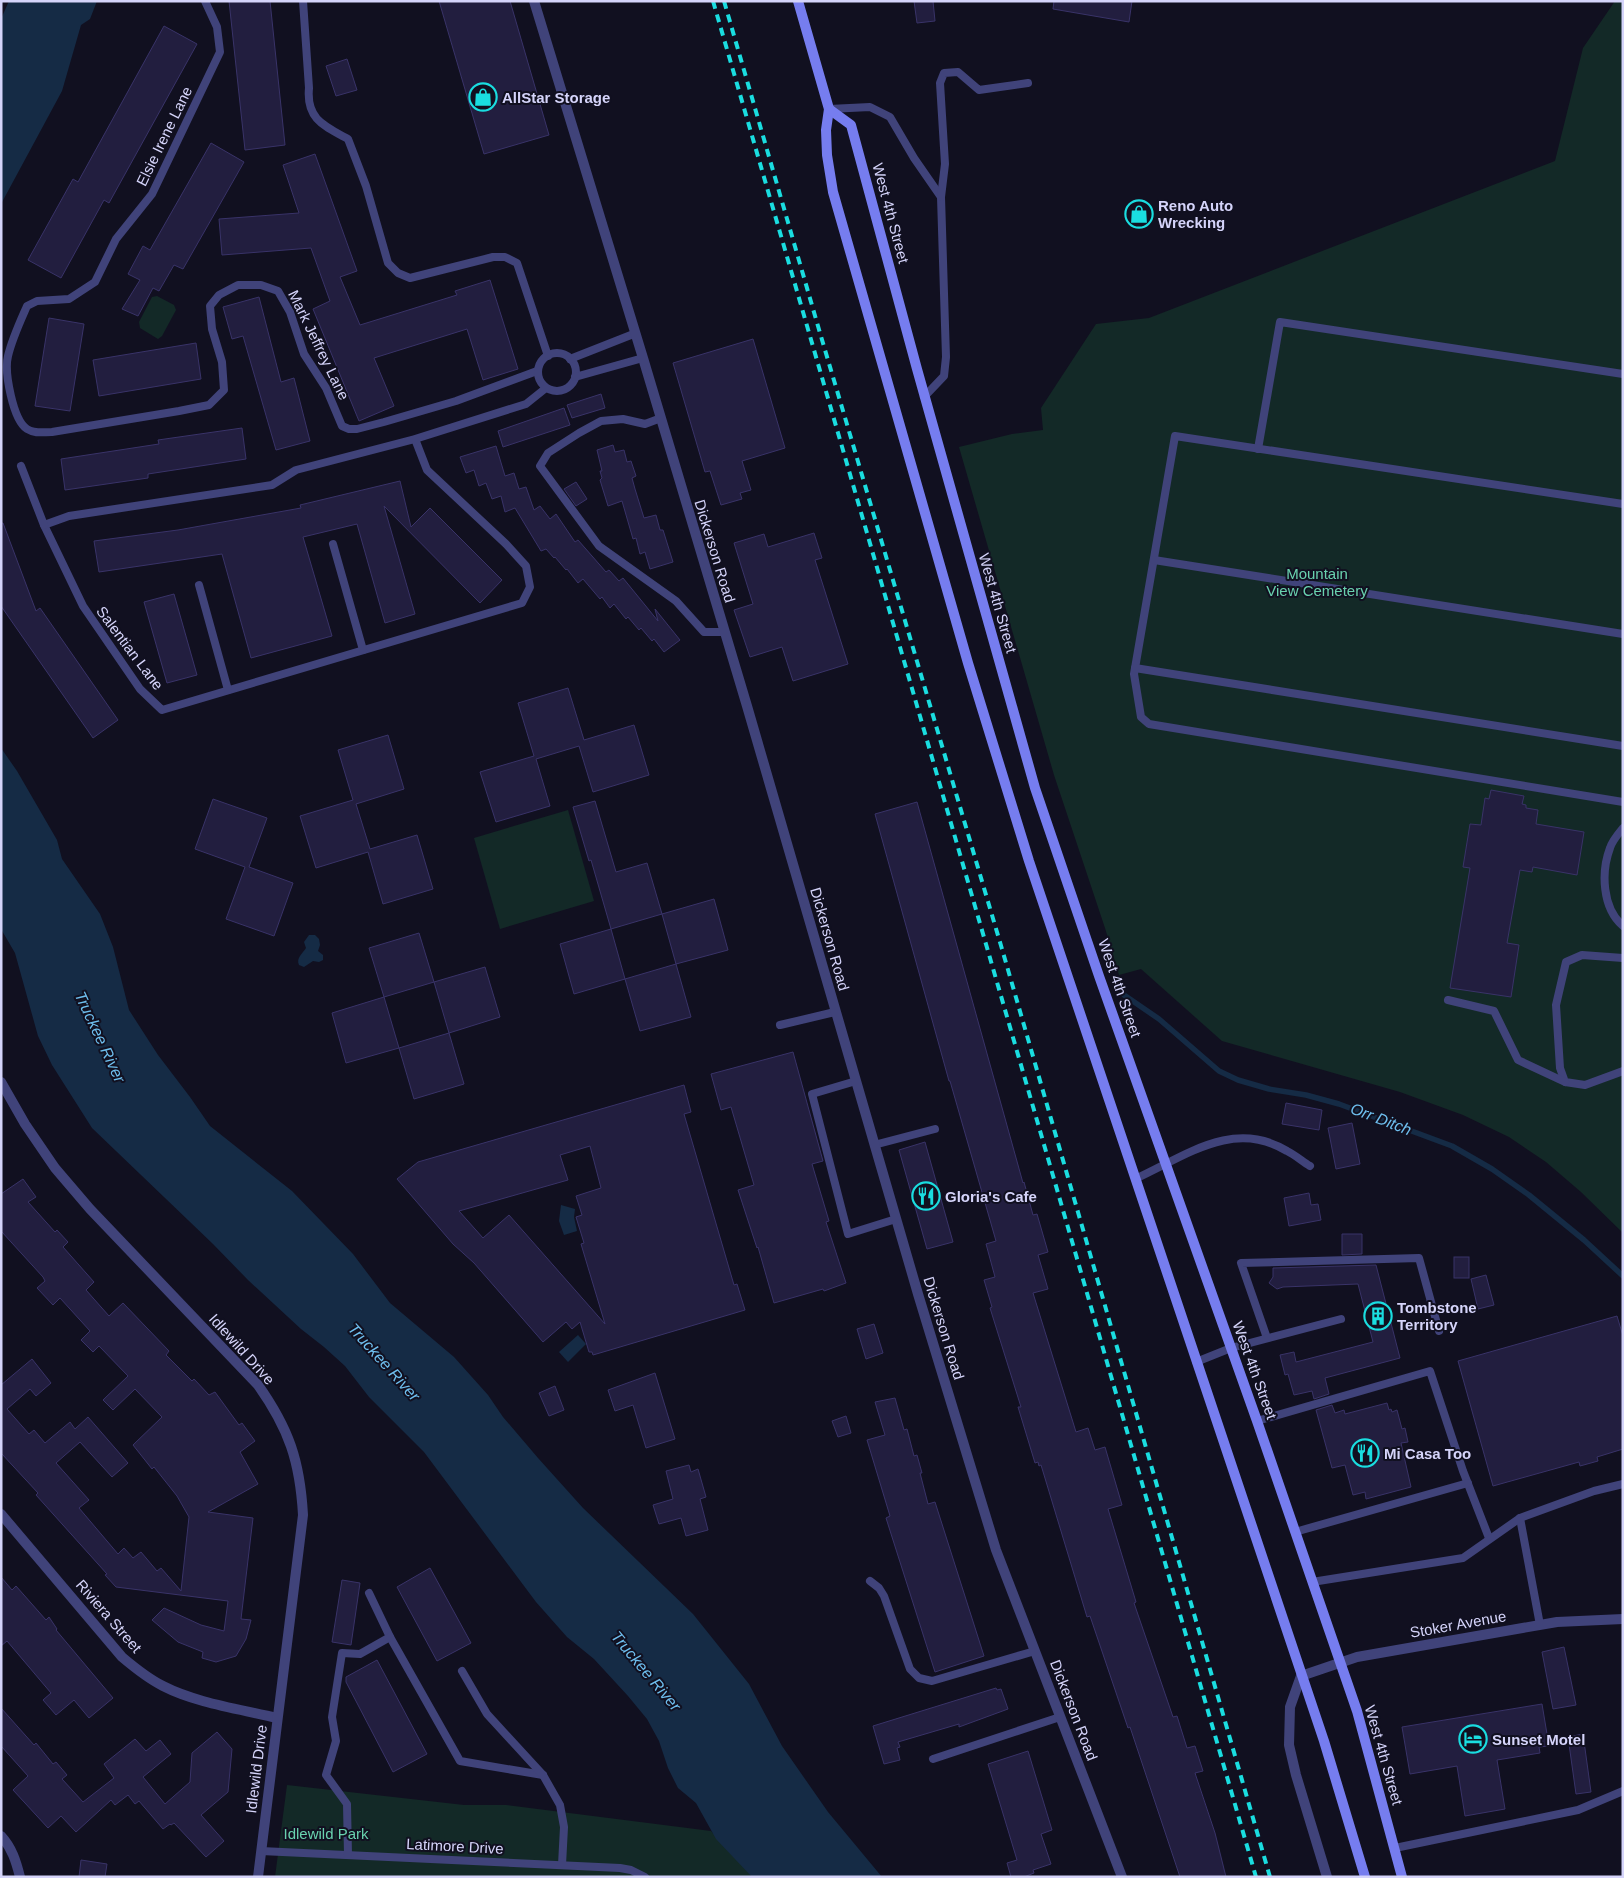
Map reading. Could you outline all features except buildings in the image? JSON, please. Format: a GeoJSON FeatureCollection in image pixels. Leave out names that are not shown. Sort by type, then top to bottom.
{"type":"FeatureCollection","features":[{"type":"Feature","properties":{"kind":"main road"},"geometry":{"type":"LineString","coordinates":[[798,1],[829,109],[826,130],[827,155],[833,192],[968,663],[1035,879],[1324,1740],[1365,1877]]}},
{"type":"Feature","properties":{"kind":"main road","name":"West 4th Street"},"geometry":{"type":"LineString","coordinates":[[829,109],[851,124],[924,397],[1035,788],[1340,1663],[1356,1711],[1402,1877]]}},
{"type":"Feature","properties":{"kind":"street","name":"Dickerson Road"},"geometry":{"type":"LineString","coordinates":[[534,1],[636,333],[874,1145],[996,1550],[1122,1877]]}},
{"type":"Feature","properties":{"kind":"street","name":"Idlewild Drive"},"geometry":{"type":"LineString","coordinates":[[1,1082],[25,1124],[55,1168],[90,1209],[258,1385],[275,1410],[288,1436],[301,1486],[303,1515],[258,1877]]}},
{"type":"Feature","properties":{"kind":"street","name":"Riviera Street"},"geometry":{"type":"LineString","coordinates":[[1,1514],[122,1657],[141,1673],[163,1686],[188,1696],[277,1718]]}},
{"type":"Feature","properties":{"kind":"street","name":"Stoker Avenue"},"geometry":{"type":"LineString","coordinates":[[1301,1676],[1357,1657],[1557,1622],[1623,1619]]}},
{"type":"Feature","properties":{"kind":"street"},"geometry":{"type":"LineString","coordinates":[[1301,1676],[1290,1707],[1289,1745],[1296,1775],[1327,1877]]}},
{"type":"Feature","properties":{"kind":"street"},"geometry":{"type":"LineString","coordinates":[[1,1836],[16,1860],[20,1877]]}},
{"type":"Feature","properties":{"kind":"lane","name":"Elsie Irene Lane"},"geometry":{"type":"LineString","coordinates":[[52,432],[34,433],[24,427],[17,415],[10,391],[7,358],[27,306],[37,301],[70,299],[95,282],[116,239],[152,194],[220,52],[217,27],[205,1]]}},
{"type":"Feature","properties":{"kind":"lane"},"geometry":{"type":"LineString","coordinates":[[303,1],[309,88],[308,102],[321,125],[348,139],[366,186],[388,263],[398,272],[410,278],[493,257],[506,257],[517,263],[548,356]]}},
{"type":"Feature","properties":{"kind":"lane"},"geometry":{"type":"LineString","coordinates":[[924,397],[944,376],[946,357],[941,197],[945,164],[940,83],[944,73],[958,72],[979,90],[1028,83]]}},
{"type":"Feature","properties":{"kind":"lane"},"geometry":{"type":"LineString","coordinates":[[829,109],[870,106],[890,117],[914,158],[941,197]]}},
{"type":"Feature","properties":{"kind":"lane","name":"Mark Jeffrey Lane"},"geometry":{"type":"LineString","coordinates":[[52,432],[209,405],[224,390],[222,362],[212,329],[210,306],[219,295],[238,285],[261,285],[278,291],[290,312],[304,354],[326,388],[342,426],[349,429],[384,422],[456,401],[537,372]]}},
{"type":"Feature","properties":{"kind":"lane"},"geometry":{"type":"LineString","coordinates":[[1258,449],[1280,322],[1623,374]]}},
{"type":"Feature","properties":{"kind":"lane"},"geometry":{"type":"LineString","coordinates":[[570,359],[636,333]]}},
{"type":"Feature","properties":{"kind":"lane"},"geometry":{"type":"LineString","coordinates":[[560,354],[570,359],[574,364],[575,376],[569,387],[558,392],[541,384],[537,372],[539,365],[548,356],[560,354]]}},
{"type":"Feature","properties":{"kind":"lane"},"geometry":{"type":"LineString","coordinates":[[575,376],[643,358]]}},
{"type":"Feature","properties":{"kind":"lane"},"geometry":{"type":"LineString","coordinates":[[21,466],[44,525],[69,516],[272,484],[296,470],[415,439],[526,404],[546,388]]}},
{"type":"Feature","properties":{"kind":"lane"},"geometry":{"type":"LineString","coordinates":[[661,418],[645,424],[624,419],[601,421],[548,454],[540,466],[599,546],[676,601],[704,632],[724,632]]}},
{"type":"Feature","properties":{"kind":"lane"},"geometry":{"type":"LineString","coordinates":[[1623,504],[1175,436],[1134,674],[1141,717],[1149,724],[1623,802]]}},
{"type":"Feature","properties":{"kind":"lane","name":"Salentian Lane"},"geometry":{"type":"LineString","coordinates":[[44,525],[83,606],[140,689],[162,710],[522,603],[530,587],[526,566],[506,544],[427,470],[415,439]]}},
{"type":"Feature","properties":{"kind":"lane"},"geometry":{"type":"LineString","coordinates":[[332,544],[363,650]]}},
{"type":"Feature","properties":{"kind":"lane"},"geometry":{"type":"LineString","coordinates":[[1154,560],[1623,634]]}},
{"type":"Feature","properties":{"kind":"lane"},"geometry":{"type":"LineString","coordinates":[[199,585],[228,690]]}},
{"type":"Feature","properties":{"kind":"lane"},"geometry":{"type":"LineString","coordinates":[[1135,668],[1623,746]]}},
{"type":"Feature","properties":{"kind":"lane"},"geometry":{"type":"LineString","coordinates":[[1623,828],[1610,846],[1604,867],[1607,900],[1615,919],[1623,926]]}},
{"type":"Feature","properties":{"kind":"lane"},"geometry":{"type":"LineString","coordinates":[[1565,1082],[1560,1068],[1556,1005],[1566,962],[1582,955],[1623,958]]}},
{"type":"Feature","properties":{"kind":"lane"},"geometry":{"type":"LineString","coordinates":[[1448,1000],[1494,1011],[1518,1060],[1565,1082],[1585,1085],[1623,1071]]}},
{"type":"Feature","properties":{"kind":"lane"},"geometry":{"type":"LineString","coordinates":[[780,1025],[836,1012]]}},
{"type":"Feature","properties":{"kind":"lane"},"geometry":{"type":"LineString","coordinates":[[856,1081],[812,1094],[848,1234],[896,1219]]}},
{"type":"Feature","properties":{"kind":"lane"},"geometry":{"type":"LineString","coordinates":[[874,1145],[935,1129]]}},
{"type":"Feature","properties":{"kind":"lane"},"geometry":{"type":"LineString","coordinates":[[1135,1179],[1210,1144],[1232,1138],[1263,1141],[1286,1150],[1310,1166]]}},
{"type":"Feature","properties":{"kind":"lane"},"geometry":{"type":"LineString","coordinates":[[1267,1338],[1241,1263],[1419,1258],[1439,1331]]}},
{"type":"Feature","properties":{"kind":"lane"},"geometry":{"type":"LineString","coordinates":[[1196,1362],[1231,1348],[1341,1319]]}},
{"type":"Feature","properties":{"kind":"lane"},"geometry":{"type":"LineString","coordinates":[[1257,1421],[1430,1371],[1489,1538]]}},
{"type":"Feature","properties":{"kind":"lane"},"geometry":{"type":"LineString","coordinates":[[1295,1532],[1468,1483]]}},
{"type":"Feature","properties":{"kind":"lane"},"geometry":{"type":"LineString","coordinates":[[1312,1582],[1462,1558],[1520,1518],[1594,1491],[1623,1484]]}},
{"type":"Feature","properties":{"kind":"lane"},"geometry":{"type":"LineString","coordinates":[[1520,1518],[1540,1625]]}},
{"type":"Feature","properties":{"kind":"lane"},"geometry":{"type":"LineString","coordinates":[[870,1581],[879,1588],[884,1596],[910,1669],[919,1678],[932,1681],[1035,1651]]}},
{"type":"Feature","properties":{"kind":"lane"},"geometry":{"type":"LineString","coordinates":[[369,1593],[390,1637],[460,1761],[543,1775]]}},
{"type":"Feature","properties":{"kind":"lane"},"geometry":{"type":"LineString","coordinates":[[348,1855],[347,1804],[326,1775],[336,1741],[332,1717],[342,1653],[360,1654],[390,1637]]}},
{"type":"Feature","properties":{"kind":"lane"},"geometry":{"type":"LineString","coordinates":[[462,1671],[487,1714],[543,1775],[560,1805],[564,1828],[562,1865]]}},
{"type":"Feature","properties":{"kind":"lane"},"geometry":{"type":"LineString","coordinates":[[933,1759],[1060,1717]]}},
{"type":"Feature","properties":{"kind":"lane"},"geometry":{"type":"LineString","coordinates":[[1395,1848],[1578,1810],[1623,1791]]}},
{"type":"Feature","properties":{"kind":"lane","name":"Latimore Drive"},"geometry":{"type":"LineString","coordinates":[[261,1851],[620,1868],[631,1870],[646,1877]]}},
{"type":"Feature","properties":{"kind":"green space","name":"Mountain View Cemetery"},"geometry":{"type":"Polygon","coordinates":[[[1615,1],[1623,1],[1623,1233],[1581,1192],[1546,1162],[1509,1137],[1463,1115],[1400,1092],[1222,1041],[1141,969],[1119,975],[1054,775],[959,447],[1012,434],[1043,430],[1041,408],[1096,324],[1149,318],[1555,161],[1583,48],[1615,1]]]}},
{"type":"Feature","properties":{"kind":"green space"},"geometry":{"type":"Polygon","coordinates":[[[157,296],[174,305],[176,310],[162,336],[158,339],[140,328],[139,322],[152,297],[157,296]]]}},
{"type":"Feature","properties":{"kind":"green space"},"geometry":{"type":"Polygon","coordinates":[[[568,810],[594,901],[500,929],[474,838],[568,810]]]}},
{"type":"Feature","properties":{"kind":"green space","name":"Idlewild Park"},"geometry":{"type":"Polygon","coordinates":[[[287,1785],[464,1805],[506,1805],[711,1831],[754,1877],[275,1877],[287,1785]]]}},
{"type":"Feature","properties":{"kind":"water"},"geometry":{"type":"Polygon","coordinates":[[[9,1],[97,1],[90,19],[81,25],[62,91],[1,204],[1,19],[9,1]]]}},
{"type":"Feature","properties":{"kind":"water","name":"Truckee River"},"geometry":{"type":"Polygon","coordinates":[[[1,748],[17,771],[57,840],[62,859],[100,914],[113,947],[129,1010],[158,1055],[210,1126],[292,1191],[353,1254],[390,1303],[454,1357],[488,1395],[503,1417],[538,1458],[583,1508],[693,1614],[749,1684],[782,1746],[828,1812],[882,1877],[752,1877],[716,1839],[696,1803],[678,1788],[668,1768],[659,1741],[647,1719],[594,1659],[567,1637],[536,1602],[424,1452],[369,1397],[345,1366],[301,1329],[248,1280],[92,1128],[52,1065],[38,1036],[15,953],[1,929],[1,748]]]}},
{"type":"Feature","properties":{"kind":"water"},"geometry":{"type":"Polygon","coordinates":[[[309,935],[315,935],[319,939],[318,951],[323,955],[323,960],[319,962],[313,961],[304,967],[299,965],[298,960],[306,948],[304,942],[309,935]]]}},
{"type":"Feature","properties":{"kind":"water"},"geometry":{"type":"Polygon","coordinates":[[[561,1205],[575,1209],[574,1217],[577,1231],[564,1235],[559,1221],[561,1205]]]}},
{"type":"Feature","properties":{"kind":"water"},"geometry":{"type":"Polygon","coordinates":[[[578,1335],[586,1344],[568,1362],[559,1352],[578,1335]]]}},
{"type":"Feature","properties":{"kind":"waterway","name":"Orr Ditch"},"geometry":{"type":"LineString","coordinates":[[1124,995],[1159,1019],[1219,1071],[1238,1080],[1269,1089],[1306,1095],[1339,1104],[1452,1146],[1492,1169],[1529,1195],[1584,1240],[1623,1276]]}},
{"type":"Feature","properties":{"kind":"railway"},"geometry":{"type":"LineString","coordinates":[[713,1],[1256,1877]]}},
{"type":"Feature","properties":{"kind":"railway"},"geometry":{"type":"LineString","coordinates":[[724,1],[1002,949],[1270,1877]]}},
{"type":"Feature","properties":{"kind":"place","name":"AllStar Storage"},"geometry":{"type":"Point","coordinates":[483,97]}},
{"type":"Feature","properties":{"kind":"place","name":"Reno Auto Wrecking"},"geometry":{"type":"Point","coordinates":[1139,214]}},
{"type":"Feature","properties":{"kind":"place","name":"Gloria's Cafe"},"geometry":{"type":"Point","coordinates":[926,1196]}},
{"type":"Feature","properties":{"kind":"place","name":"Tombstone Territory"},"geometry":{"type":"Point","coordinates":[1378,1316]}},
{"type":"Feature","properties":{"kind":"place","name":"Mi Casa Too"},"geometry":{"type":"Point","coordinates":[1365,1453]}},
{"type":"Feature","properties":{"kind":"place","name":"Sunset Motel"},"geometry":{"type":"Point","coordinates":[1473,1739]}}]}
